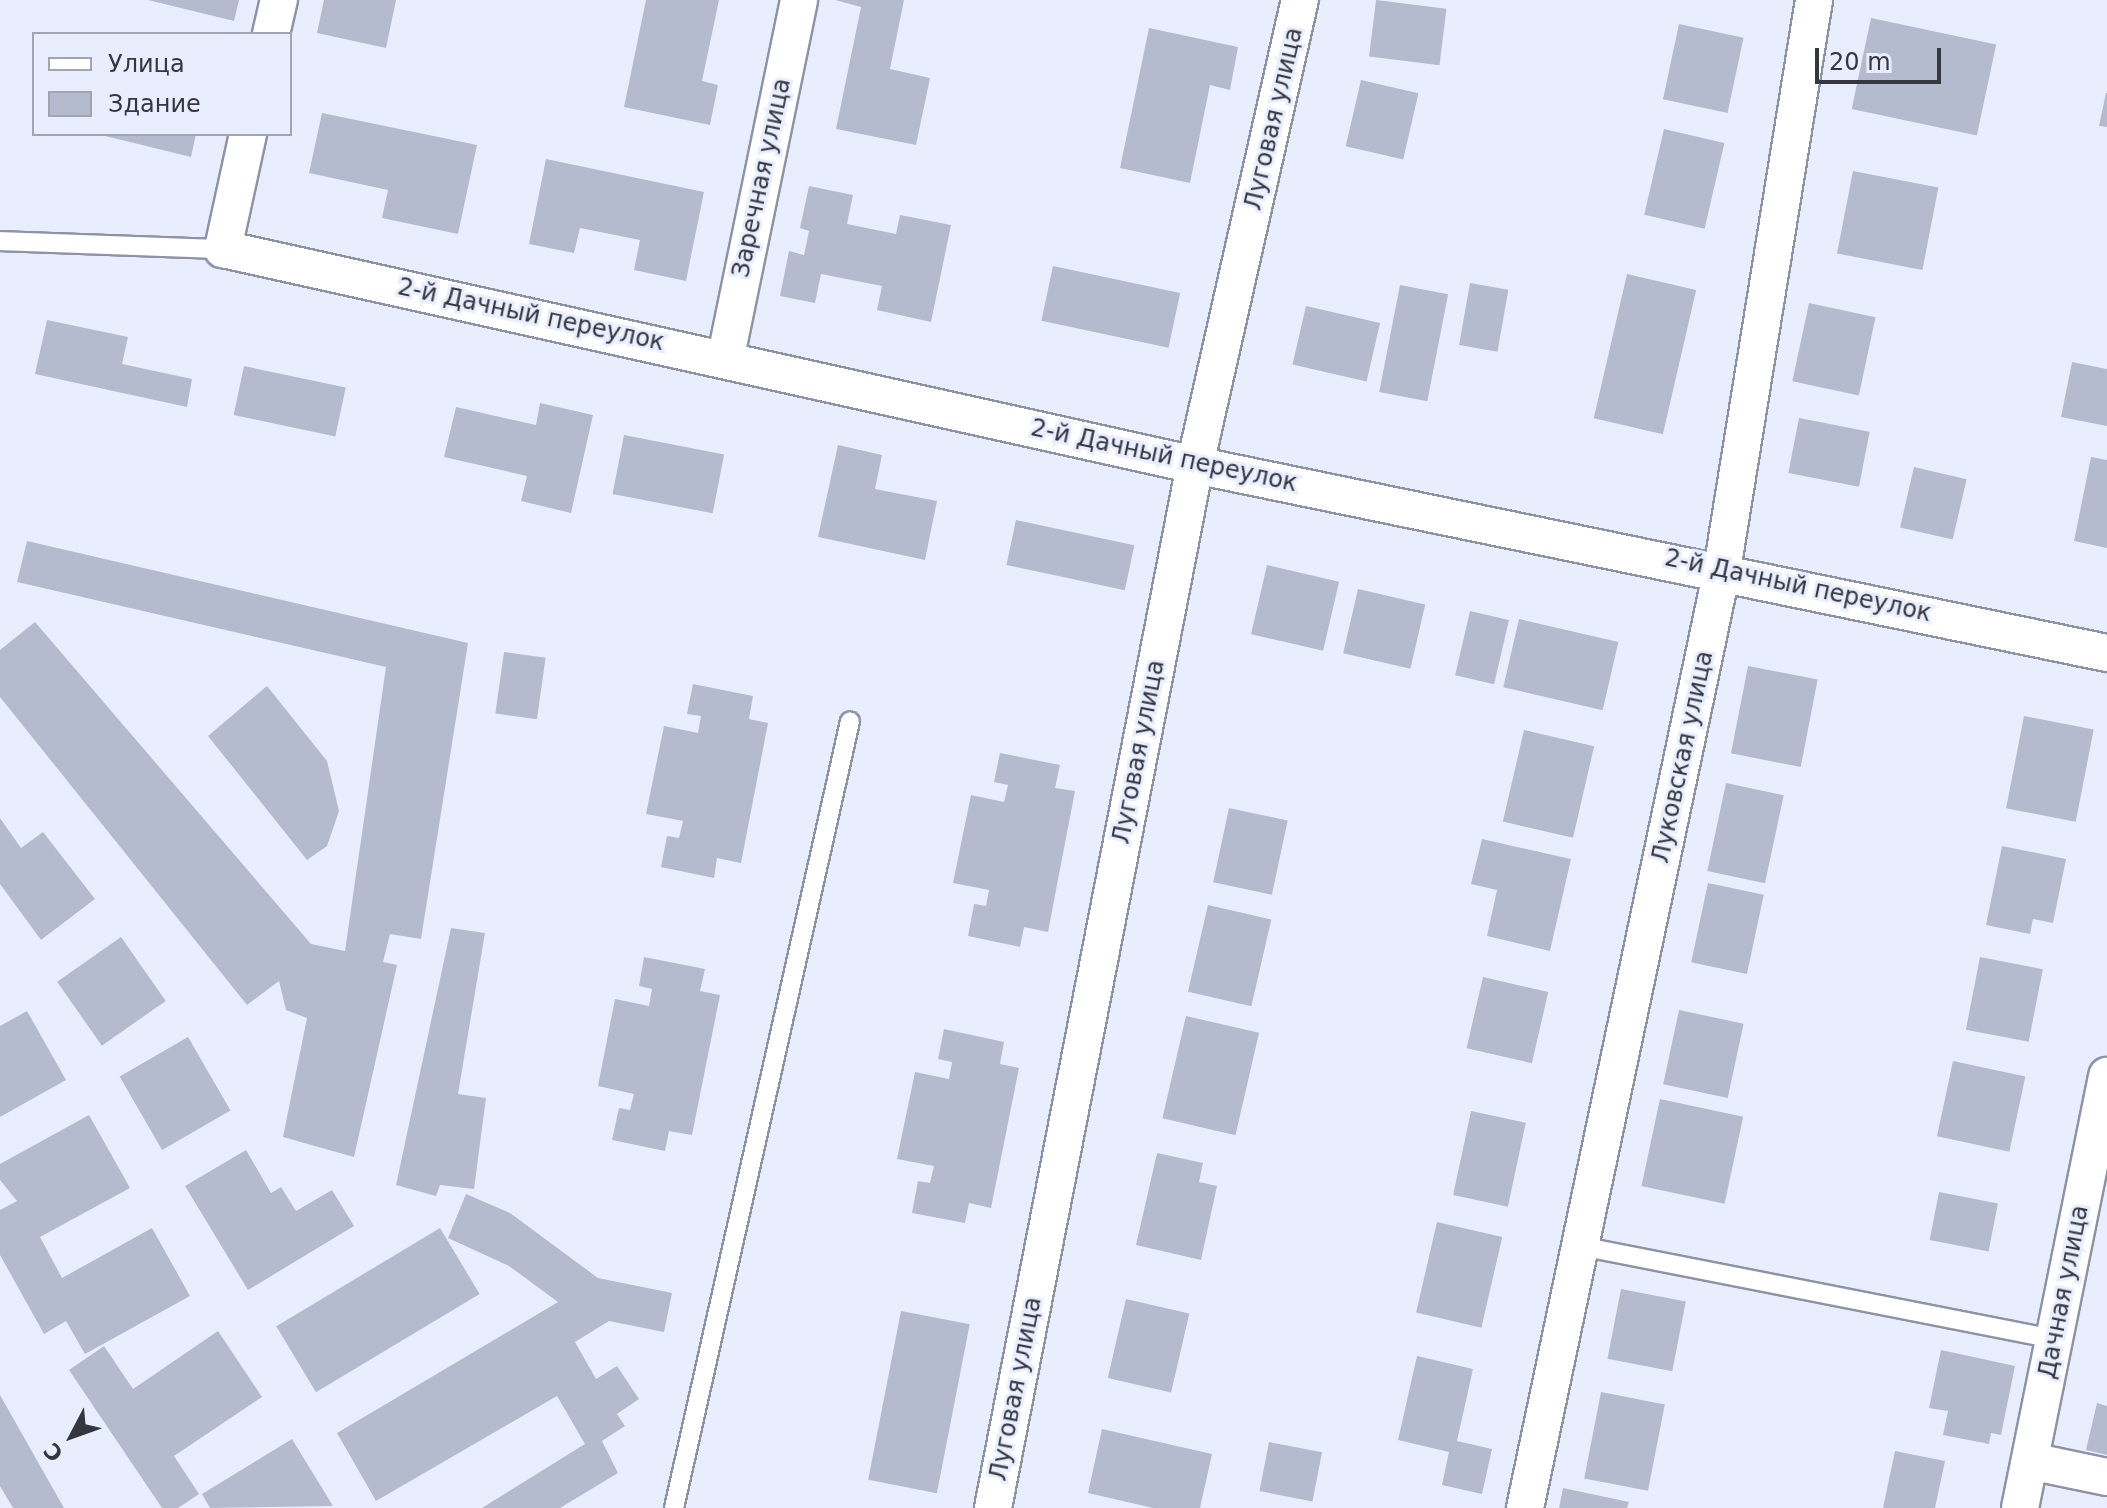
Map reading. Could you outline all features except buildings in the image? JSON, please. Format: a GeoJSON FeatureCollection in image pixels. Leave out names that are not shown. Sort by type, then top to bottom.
{"type":"FeatureCollection","features":[{"type":"Feature","properties":{"kind":"street"},"geometry":{"type":"LineString","coordinates":[[271,32],[279,0]]}},
{"type":"Feature","properties":{"kind":"street","name":"Заречная улица"},"geometry":{"type":"LineString","coordinates":[[726,356],[799,0]]}},
{"type":"Feature","properties":{"kind":"street","name":"Луговая улица"},"geometry":{"type":"LineString","coordinates":[[993,1508],[1195,465],[1300,0]]}},
{"type":"Feature","properties":{"kind":"street","name":"Луковская улица"},"geometry":{"type":"LineString","coordinates":[[1525,1508],[1722,570],[1814,0]]}},
{"type":"Feature","properties":{"kind":"street"},"geometry":{"type":"LineString","coordinates":[[223,249],[248,136]]}},
{"type":"Feature","properties":{"kind":"street","name":"2-й Дачный переулок"},"geometry":{"type":"LineString","coordinates":[[223,249],[726,356],[1195,465],[1722,570],[2107,653]]}},
{"type":"Feature","properties":{"kind":"street","name":"Дачная улица"},"geometry":{"type":"LineString","coordinates":[[2020,1508],[2107,1076]]}},
{"type":"Feature","properties":{"kind":"street"},"geometry":{"type":"LineString","coordinates":[[2030,1461],[2107,1477]]}},
{"type":"Feature","properties":{"kind":"lane"},"geometry":{"type":"LineString","coordinates":[[0,241],[223,249]]}},
{"type":"Feature","properties":{"kind":"lane"},"geometry":{"type":"LineString","coordinates":[[674,1508],[850,721]]}},
{"type":"Feature","properties":{"kind":"lane"},"geometry":{"type":"LineString","coordinates":[[1580,1246],[2054,1339]]}}]}
